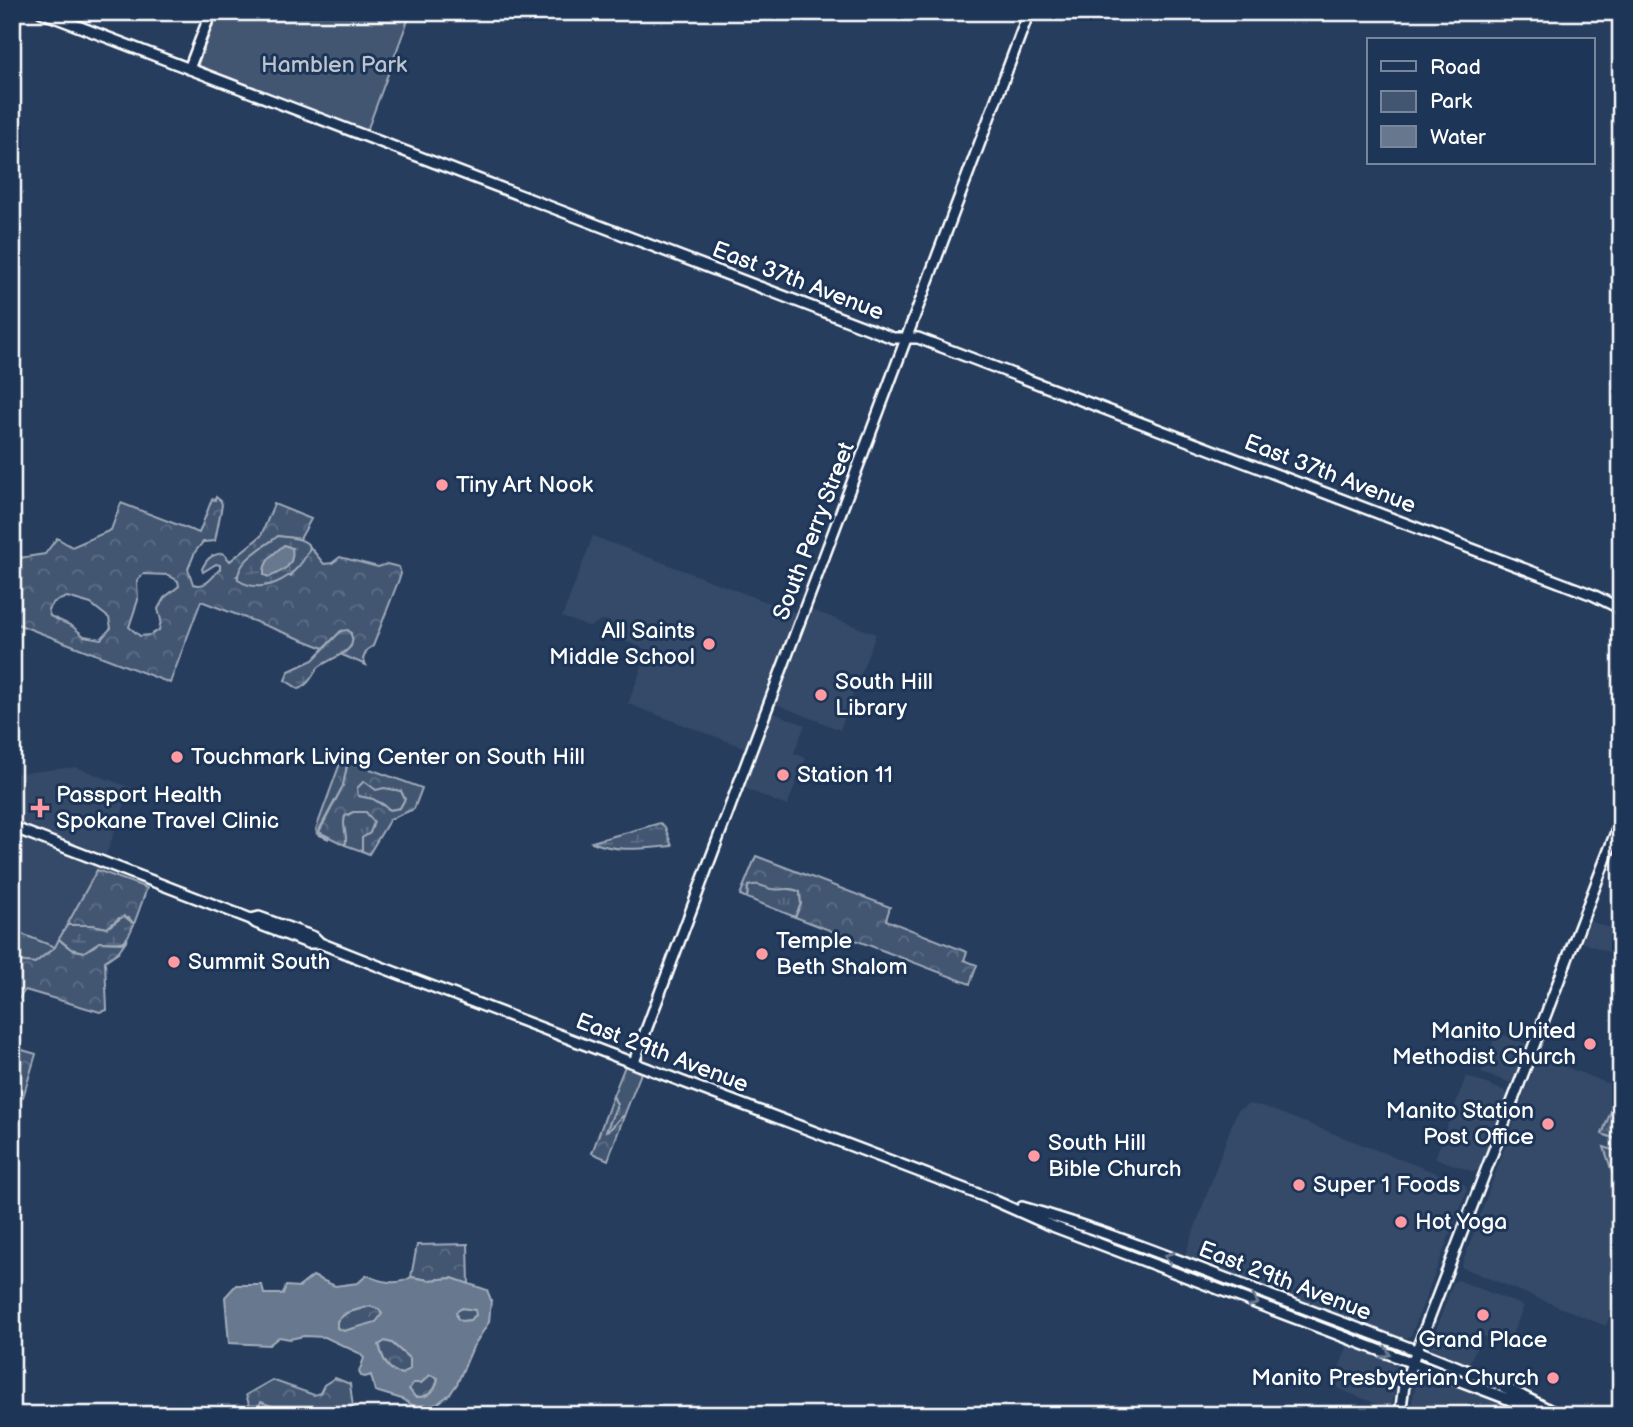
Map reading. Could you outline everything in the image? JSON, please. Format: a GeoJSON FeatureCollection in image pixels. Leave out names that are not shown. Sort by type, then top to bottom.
{"type":"FeatureCollection","features":[{"type":"Feature","properties":{"kind":"main road","name":"East 37th Avenue"},"geometry":{"type":"LineString","coordinates":[[41,12],[893,338],[918,338],[1084,400],[1621,608]]}},
{"type":"Feature","properties":{"kind":"main road"},"geometry":{"type":"LineString","coordinates":[[189,69],[211,12]]}},
{"type":"Feature","properties":{"kind":"main road","name":"South Perry Street"},"geometry":{"type":"LineString","coordinates":[[634,1062],[1029,12]]}},
{"type":"Feature","properties":{"kind":"main road"},"geometry":{"type":"LineString","coordinates":[[1400,1415],[1404,1385],[1412,1362],[1621,820]]}},
{"type":"Feature","properties":{"kind":"main road","name":"East 29th Avenue"},"geometry":{"type":"LineString","coordinates":[[12,827],[308,943],[320,943],[634,1062],[991,1199],[1048,1224],[1550,1415]]}},
{"type":"Feature","properties":{"kind":"main road","name":"East 29th Avenue"},"geometry":{"type":"LineString","coordinates":[[991,1199],[1051,1215],[1173,1259],[1508,1388],[1559,1415]]}},
{"type":"Feature","properties":{"kind":"shaded area","name":"All Saints Middle School"},"geometry":{"type":"Polygon","coordinates":[[[593,536],[796,613],[798,616],[748,749],[628,704],[648,650],[614,637],[615,628],[608,621],[601,620],[590,627],[562,617],[593,536]]]}},
{"type":"Feature","properties":{"kind":"shaded area"},"geometry":{"type":"Polygon","coordinates":[[[812,610],[876,634],[840,730],[776,704],[812,610]]]}},
{"type":"Feature","properties":{"kind":"shaded area"},"geometry":{"type":"Polygon","coordinates":[[[775,713],[805,725],[794,753],[806,758],[787,806],[744,788],[771,715],[775,713]]]}},
{"type":"Feature","properties":{"kind":"shaded area"},"geometry":{"type":"Polygon","coordinates":[[[76,767],[131,788],[106,855],[12,820],[12,774],[76,767]]]}},
{"type":"Feature","properties":{"kind":"shaded area"},"geometry":{"type":"Polygon","coordinates":[[[12,834],[101,868],[97,870],[55,947],[12,930],[12,834]]]}},
{"type":"Feature","properties":{"kind":"shaded area"},"geometry":{"type":"Polygon","coordinates":[[[1590,921],[1621,932],[1621,957],[1582,942],[1590,921]]]}},
{"type":"Feature","properties":{"kind":"shaded area"},"geometry":{"type":"Polygon","coordinates":[[[1497,1032],[1529,1045],[1511,1083],[1481,1073],[1497,1032]]]}},
{"type":"Feature","properties":{"kind":"shaded area"},"geometry":{"type":"Polygon","coordinates":[[[1538,1056],[1610,1084],[1621,1056],[1621,1286],[1606,1326],[1461,1267],[1538,1056]]]}},
{"type":"Feature","properties":{"kind":"shaded area"},"geometry":{"type":"Polygon","coordinates":[[[1466,1076],[1505,1091],[1508,1095],[1479,1169],[1474,1172],[1435,1158],[1466,1076]]]}},
{"type":"Feature","properties":{"kind":"shaded area"},"geometry":{"type":"Polygon","coordinates":[[[1248,1104],[1262,1106],[1466,1186],[1467,1190],[1411,1336],[1401,1340],[1185,1255],[1234,1118],[1238,1110],[1248,1104]]]}},
{"type":"Feature","properties":{"kind":"shaded area"},"geometry":{"type":"Polygon","coordinates":[[[1458,1280],[1524,1306],[1508,1345],[1481,1336],[1467,1369],[1429,1350],[1453,1282],[1458,1280]]]}},
{"type":"Feature","properties":{"kind":"shaded area"},"geometry":{"type":"Polygon","coordinates":[[[1349,1342],[1398,1365],[1391,1410],[1332,1386],[1349,1342]]]}},
{"type":"Feature","properties":{"kind":"shaded area"},"geometry":{"type":"Polygon","coordinates":[[[1424,1373],[1522,1409],[1520,1415],[1409,1415],[1417,1378],[1424,1373]]]}},
{"type":"Feature","properties":{"kind":"green space","name":"Hamblen Park"},"geometry":{"type":"Polygon","coordinates":[[[218,12],[411,12],[368,128],[364,132],[201,70],[198,64],[218,12]]]}},
{"type":"Feature","properties":{"kind":"green space"},"geometry":{"type":"Polygon","coordinates":[[[216,497],[222,505],[215,541],[203,542],[195,552],[188,569],[193,584],[202,585],[220,569],[220,565],[216,564],[203,572],[202,569],[210,558],[223,553],[230,561],[261,536],[274,504],[311,519],[300,539],[278,536],[237,576],[291,576],[310,547],[324,564],[332,563],[340,557],[378,567],[387,564],[399,567],[401,574],[373,646],[367,650],[363,659],[366,665],[342,655],[351,646],[351,633],[341,631],[324,648],[201,601],[170,683],[12,622],[12,559],[45,554],[57,538],[72,547],[111,530],[121,503],[199,533],[212,499],[215,500],[216,497]],[[143,574],[137,581],[138,600],[129,627],[140,636],[159,630],[161,620],[158,609],[164,598],[179,586],[178,581],[168,575],[143,574]],[[67,597],[54,602],[48,609],[50,616],[72,626],[84,636],[101,639],[111,628],[109,618],[91,604],[67,597]]]}},
{"type":"Feature","properties":{"kind":"green space"},"geometry":{"type":"Polygon","coordinates":[[[278,536],[300,540],[310,547],[299,566],[270,585],[248,585],[238,580],[241,567],[246,561],[278,536]]]}},
{"type":"Feature","properties":{"kind":"green space"},"geometry":{"type":"Polygon","coordinates":[[[348,630],[352,637],[349,649],[318,668],[306,684],[299,689],[285,680],[289,671],[313,660],[341,631],[348,630]]]}},
{"type":"Feature","properties":{"kind":"green space"},"geometry":{"type":"Polygon","coordinates":[[[342,758],[348,761],[343,786],[319,832],[329,839],[317,834],[316,829],[342,758]]]}},
{"type":"Feature","properties":{"kind":"green space"},"geometry":{"type":"Polygon","coordinates":[[[348,761],[422,788],[414,809],[390,819],[369,854],[362,851],[362,838],[370,833],[374,822],[366,812],[353,812],[345,816],[345,845],[319,832],[343,786],[348,761]],[[364,781],[357,788],[358,796],[373,799],[390,810],[400,808],[405,799],[401,791],[384,788],[376,790],[364,781]]]}},
{"type":"Feature","properties":{"kind":"green space"},"geometry":{"type":"Polygon","coordinates":[[[364,781],[401,791],[405,799],[400,808],[390,810],[379,802],[357,796],[357,788],[364,781]]]}},
{"type":"Feature","properties":{"kind":"green space"},"geometry":{"type":"Polygon","coordinates":[[[353,812],[366,812],[375,822],[370,833],[362,838],[362,851],[345,845],[345,816],[353,812]]]}},
{"type":"Feature","properties":{"kind":"green space"},"geometry":{"type":"Polygon","coordinates":[[[660,823],[665,827],[672,846],[622,849],[592,842],[660,823]]]}},
{"type":"Feature","properties":{"kind":"green space"},"geometry":{"type":"Polygon","coordinates":[[[756,856],[890,907],[886,920],[967,952],[964,960],[977,965],[970,984],[795,917],[801,904],[800,892],[796,890],[755,885],[748,886],[747,898],[740,895],[756,856]]]}},
{"type":"Feature","properties":{"kind":"green space"},"geometry":{"type":"Polygon","coordinates":[[[97,870],[147,888],[134,924],[129,918],[119,918],[107,928],[67,925],[97,870]]]}},
{"type":"Feature","properties":{"kind":"green space"},"geometry":{"type":"Polygon","coordinates":[[[759,883],[800,892],[801,904],[795,917],[747,898],[748,886],[759,883]]]}},
{"type":"Feature","properties":{"kind":"green space"},"geometry":{"type":"Polygon","coordinates":[[[124,916],[134,924],[121,942],[99,942],[84,952],[71,949],[59,939],[67,925],[107,928],[124,916]]]}},
{"type":"Feature","properties":{"kind":"green space"},"geometry":{"type":"Polygon","coordinates":[[[12,930],[55,947],[35,963],[17,961],[12,966],[12,930]]]}},
{"type":"Feature","properties":{"kind":"green space"},"geometry":{"type":"Polygon","coordinates":[[[128,938],[118,952],[105,961],[107,1010],[100,1012],[25,990],[18,1000],[12,1002],[12,966],[16,961],[35,963],[55,947],[59,939],[68,947],[84,950],[99,942],[123,943],[128,938]]]}},
{"type":"Feature","properties":{"kind":"green space"},"geometry":{"type":"Polygon","coordinates":[[[12,1047],[36,1054],[23,1097],[12,1094],[12,1047]]]}},
{"type":"Feature","properties":{"kind":"green space"},"geometry":{"type":"Polygon","coordinates":[[[625,1066],[641,1073],[624,1116],[606,1131],[617,1105],[613,1096],[625,1066]]]}},
{"type":"Feature","properties":{"kind":"green space"},"geometry":{"type":"Polygon","coordinates":[[[1621,1086],[1621,1141],[1602,1134],[1621,1086]]]}},
{"type":"Feature","properties":{"kind":"green space"},"geometry":{"type":"Polygon","coordinates":[[[613,1096],[617,1105],[606,1131],[624,1116],[608,1160],[592,1153],[613,1096]]]}},
{"type":"Feature","properties":{"kind":"green space"},"geometry":{"type":"Polygon","coordinates":[[[1604,1147],[1621,1153],[1621,1185],[1617,1187],[1604,1147]]]}},
{"type":"Feature","properties":{"kind":"green space"},"geometry":{"type":"Polygon","coordinates":[[[468,1244],[469,1284],[452,1278],[429,1280],[411,1277],[417,1245],[468,1244]]]}},
{"type":"Feature","properties":{"kind":"green space"},"geometry":{"type":"Polygon","coordinates":[[[370,1306],[379,1309],[382,1314],[377,1323],[343,1331],[337,1328],[337,1321],[346,1313],[370,1306]]]}},
{"type":"Feature","properties":{"kind":"green space"},"geometry":{"type":"Polygon","coordinates":[[[462,1308],[476,1310],[476,1315],[470,1320],[462,1321],[457,1318],[456,1312],[462,1308]]]}},
{"type":"Feature","properties":{"kind":"green space"},"geometry":{"type":"Polygon","coordinates":[[[385,1341],[392,1343],[410,1359],[410,1369],[402,1374],[389,1367],[379,1345],[385,1341]]]}},
{"type":"Feature","properties":{"kind":"green space"},"geometry":{"type":"Polygon","coordinates":[[[430,1375],[438,1378],[434,1390],[428,1395],[415,1397],[409,1389],[413,1383],[421,1383],[430,1375]]]}},
{"type":"Feature","properties":{"kind":"green space"},"geometry":{"type":"Polygon","coordinates":[[[335,1378],[350,1384],[353,1407],[363,1415],[294,1415],[261,1402],[256,1410],[251,1410],[246,1395],[272,1380],[314,1395],[320,1393],[324,1385],[335,1378]]]}},
{"type":"Feature","properties":{"kind":"water"},"geometry":{"type":"Polygon","coordinates":[[[284,545],[292,548],[290,563],[274,575],[264,575],[267,561],[284,545]]]}},
{"type":"Feature","properties":{"kind":"water"},"geometry":{"type":"Polygon","coordinates":[[[367,1275],[389,1282],[411,1277],[429,1280],[452,1278],[487,1290],[491,1300],[489,1322],[473,1347],[457,1384],[450,1394],[437,1404],[419,1409],[402,1399],[375,1391],[371,1375],[361,1376],[359,1372],[364,1358],[325,1337],[279,1337],[269,1345],[229,1343],[225,1297],[236,1285],[262,1285],[264,1294],[283,1294],[286,1286],[299,1287],[313,1276],[335,1286],[358,1283],[367,1275]],[[370,1306],[346,1313],[337,1321],[337,1328],[344,1331],[376,1322],[382,1314],[379,1309],[370,1306]],[[462,1308],[456,1312],[457,1318],[462,1321],[470,1320],[476,1315],[475,1310],[462,1308]],[[385,1341],[379,1345],[389,1367],[402,1374],[410,1369],[410,1359],[392,1343],[385,1341]],[[430,1375],[421,1383],[413,1383],[409,1389],[415,1397],[431,1393],[438,1378],[430,1375]]]}},
{"type":"Feature","properties":{"kind":"place","name":"Tiny Art Nook"},"geometry":{"type":"Point","coordinates":[442,485]}},
{"type":"Feature","properties":{"kind":"place","name":"All Saints Middle School"},"geometry":{"type":"Point","coordinates":[709,644]}},
{"type":"Feature","properties":{"kind":"place","name":"South Hill Library"},"geometry":{"type":"Point","coordinates":[821,695]}},
{"type":"Feature","properties":{"kind":"place","name":"Touchmark Living Center on South Hill"},"geometry":{"type":"Point","coordinates":[177,757]}},
{"type":"Feature","properties":{"kind":"place","name":"Station 11"},"geometry":{"type":"Point","coordinates":[783,775]}},
{"type":"Feature","properties":{"kind":"place","name":"Passport Health Spokane Travel Clinic"},"geometry":{"type":"Point","coordinates":[40,808]}},
{"type":"Feature","properties":{"kind":"place","name":"Temple Beth Shalom"},"geometry":{"type":"Point","coordinates":[762,954]}},
{"type":"Feature","properties":{"kind":"place","name":"Summit South"},"geometry":{"type":"Point","coordinates":[174,962]}},
{"type":"Feature","properties":{"kind":"place","name":"Manito United Methodist Church"},"geometry":{"type":"Point","coordinates":[1590,1044]}},
{"type":"Feature","properties":{"kind":"place","name":"Manito Station Post Office"},"geometry":{"type":"Point","coordinates":[1548,1124]}},
{"type":"Feature","properties":{"kind":"place","name":"South Hill Bible Church"},"geometry":{"type":"Point","coordinates":[1034,1156]}},
{"type":"Feature","properties":{"kind":"place","name":"Super 1 Foods"},"geometry":{"type":"Point","coordinates":[1299,1185]}},
{"type":"Feature","properties":{"kind":"place","name":"Hot Yoga"},"geometry":{"type":"Point","coordinates":[1401,1222]}},
{"type":"Feature","properties":{"kind":"place","name":"Grand Place"},"geometry":{"type":"Point","coordinates":[1483,1315]}},
{"type":"Feature","properties":{"kind":"place","name":"Manito Presbyterian Church"},"geometry":{"type":"Point","coordinates":[1553,1378]}}]}
